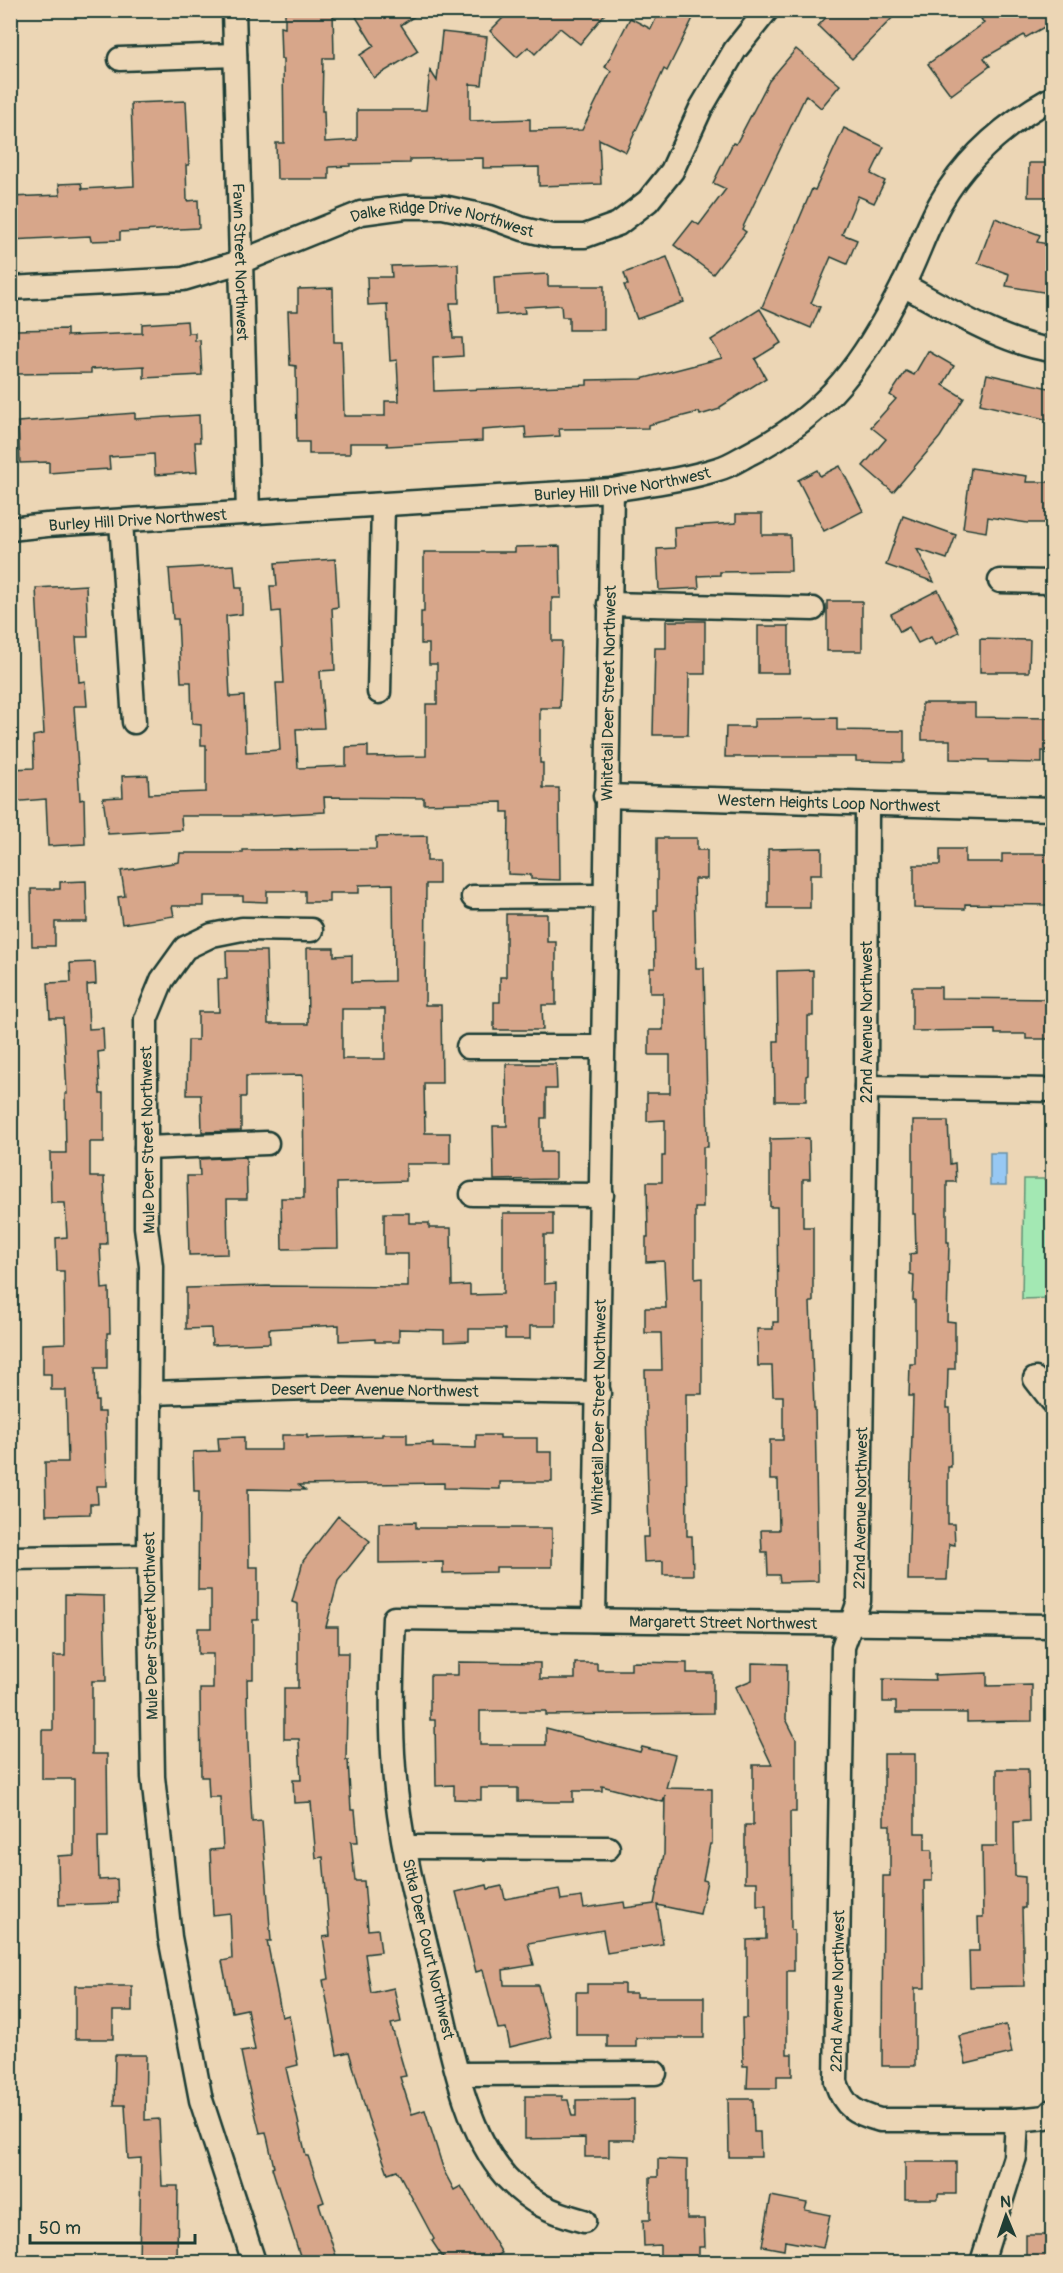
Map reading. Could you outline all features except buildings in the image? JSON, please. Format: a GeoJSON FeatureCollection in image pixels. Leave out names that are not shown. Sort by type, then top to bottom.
{"type":"FeatureCollection","features":[{"type":"Feature","properties":{"kind":"street","name":"Fawn Street Northwest"},"geometry":{"type":"LineString","coordinates":[[234,10],[248,513]]}},
{"type":"Feature","properties":{"kind":"street","name":"Dalke Ridge Drive Northwest"},"geometry":{"type":"LineString","coordinates":[[10,288],[183,279],[240,262],[361,213],[405,207],[443,207],[490,217],[523,230],[553,236],[585,236],[618,224],[648,201],[672,171],[701,108],[735,50],[766,10]]}},
{"type":"Feature","properties":{"kind":"street"},"geometry":{"type":"LineString","coordinates":[[120,59],[235,55]]}},
{"type":"Feature","properties":{"kind":"street","name":"Burley Hill Drive Northwest"},"geometry":{"type":"LineString","coordinates":[[10,529],[612,490],[671,481],[721,468],[768,444],[806,417],[840,387],[862,357],[903,285],[941,202],[958,178],[982,149],[1005,128],[1053,98]]}},
{"type":"Feature","properties":{"kind":"street"},"geometry":{"type":"LineString","coordinates":[[903,285],[993,331],[1042,349],[1053,350]]}},
{"type":"Feature","properties":{"kind":"street","name":"Whitetail Deer Street Northwest"},"geometry":{"type":"LineString","coordinates":[[594,1620],[602,1195],[605,796],[612,490]]}},
{"type":"Feature","properties":{"kind":"street"},"geometry":{"type":"LineString","coordinates":[[379,692],[383,505]]}},
{"type":"Feature","properties":{"kind":"street"},"geometry":{"type":"LineString","coordinates":[[121,521],[134,722]]}},
{"type":"Feature","properties":{"kind":"street"},"geometry":{"type":"LineString","coordinates":[[1000,581],[1053,582]]}},
{"type":"Feature","properties":{"kind":"street"},"geometry":{"type":"LineString","coordinates":[[609,604],[813,609]]}},
{"type":"Feature","properties":{"kind":"street","name":"Western Heights Loop Northwest"},"geometry":{"type":"LineString","coordinates":[[605,796],[1053,809]]}},
{"type":"Feature","properties":{"kind":"street","name":"22nd Avenue Northwest"},"geometry":{"type":"LineString","coordinates":[[867,804],[866,1087],[859,1601],[843,1647],[836,2082],[841,2097],[850,2108],[862,2115],[880,2120],[1017,2120],[1046,2117],[1053,2111]]}},
{"type":"Feature","properties":{"kind":"street"},"geometry":{"type":"LineString","coordinates":[[473,897],[604,897]]}},
{"type":"Feature","properties":{"kind":"street","name":"Mule Deer Street Northwest"},"geometry":{"type":"LineString","coordinates":[[254,2262],[201,2100],[170,1937],[153,1777],[149,1556],[151,1266],[146,1227],[146,1019],[162,980],[185,948],[212,935],[242,929],[311,930]]}},
{"type":"Feature","properties":{"kind":"street"},"geometry":{"type":"LineString","coordinates":[[468,1047],[603,1047]]}},
{"type":"Feature","properties":{"kind":"street"},"geometry":{"type":"LineString","coordinates":[[866,1087],[1053,1090]]}},
{"type":"Feature","properties":{"kind":"street"},"geometry":{"type":"LineString","coordinates":[[146,1148],[267,1143]]}},
{"type":"Feature","properties":{"kind":"street"},"geometry":{"type":"LineString","coordinates":[[472,1194],[602,1195]]}},
{"type":"Feature","properties":{"kind":"street"},"geometry":{"type":"LineString","coordinates":[[1035,1379],[1053,1401]]}},
{"type":"Feature","properties":{"kind":"street","name":"Desert Deer Avenue Northwest"},"geometry":{"type":"LineString","coordinates":[[150,1393],[310,1388],[599,1393]]}},
{"type":"Feature","properties":{"kind":"street"},"geometry":{"type":"LineString","coordinates":[[10,1558],[149,1556]]}},
{"type":"Feature","properties":{"kind":"street","name":"Margarett Street Northwest"},"geometry":{"type":"LineString","coordinates":[[394,1618],[851,1623],[1052,1620]]}},
{"type":"Feature","properties":{"kind":"street","name":"Sitka Deer Court Northwest"},"geometry":{"type":"LineString","coordinates":[[394,1618],[391,1706],[394,1772],[419,1917],[467,2107],[489,2153],[506,2176],[530,2200],[556,2213],[584,2221]]}},
{"type":"Feature","properties":{"kind":"street"},"geometry":{"type":"LineString","coordinates":[[406,1847],[608,1848]]}},
{"type":"Feature","properties":{"kind":"street"},"geometry":{"type":"LineString","coordinates":[[458,2074],[655,2073]]}},
{"type":"Feature","properties":{"kind":"street"},"geometry":{"type":"LineString","coordinates":[[982,2262],[1015,2157],[1017,2120]]}},
{"type":"Feature","properties":{"kind":"green space"},"geometry":{"type":"Polygon","coordinates":[[[1024,1179],[1052,1179],[1052,1298],[1022,1299],[1024,1179]]]}},
{"type":"Feature","properties":{"kind":"water"},"geometry":{"type":"Polygon","coordinates":[[[990,1153],[1006,1153],[1006,1185],[990,1185],[990,1153]]]}}]}
